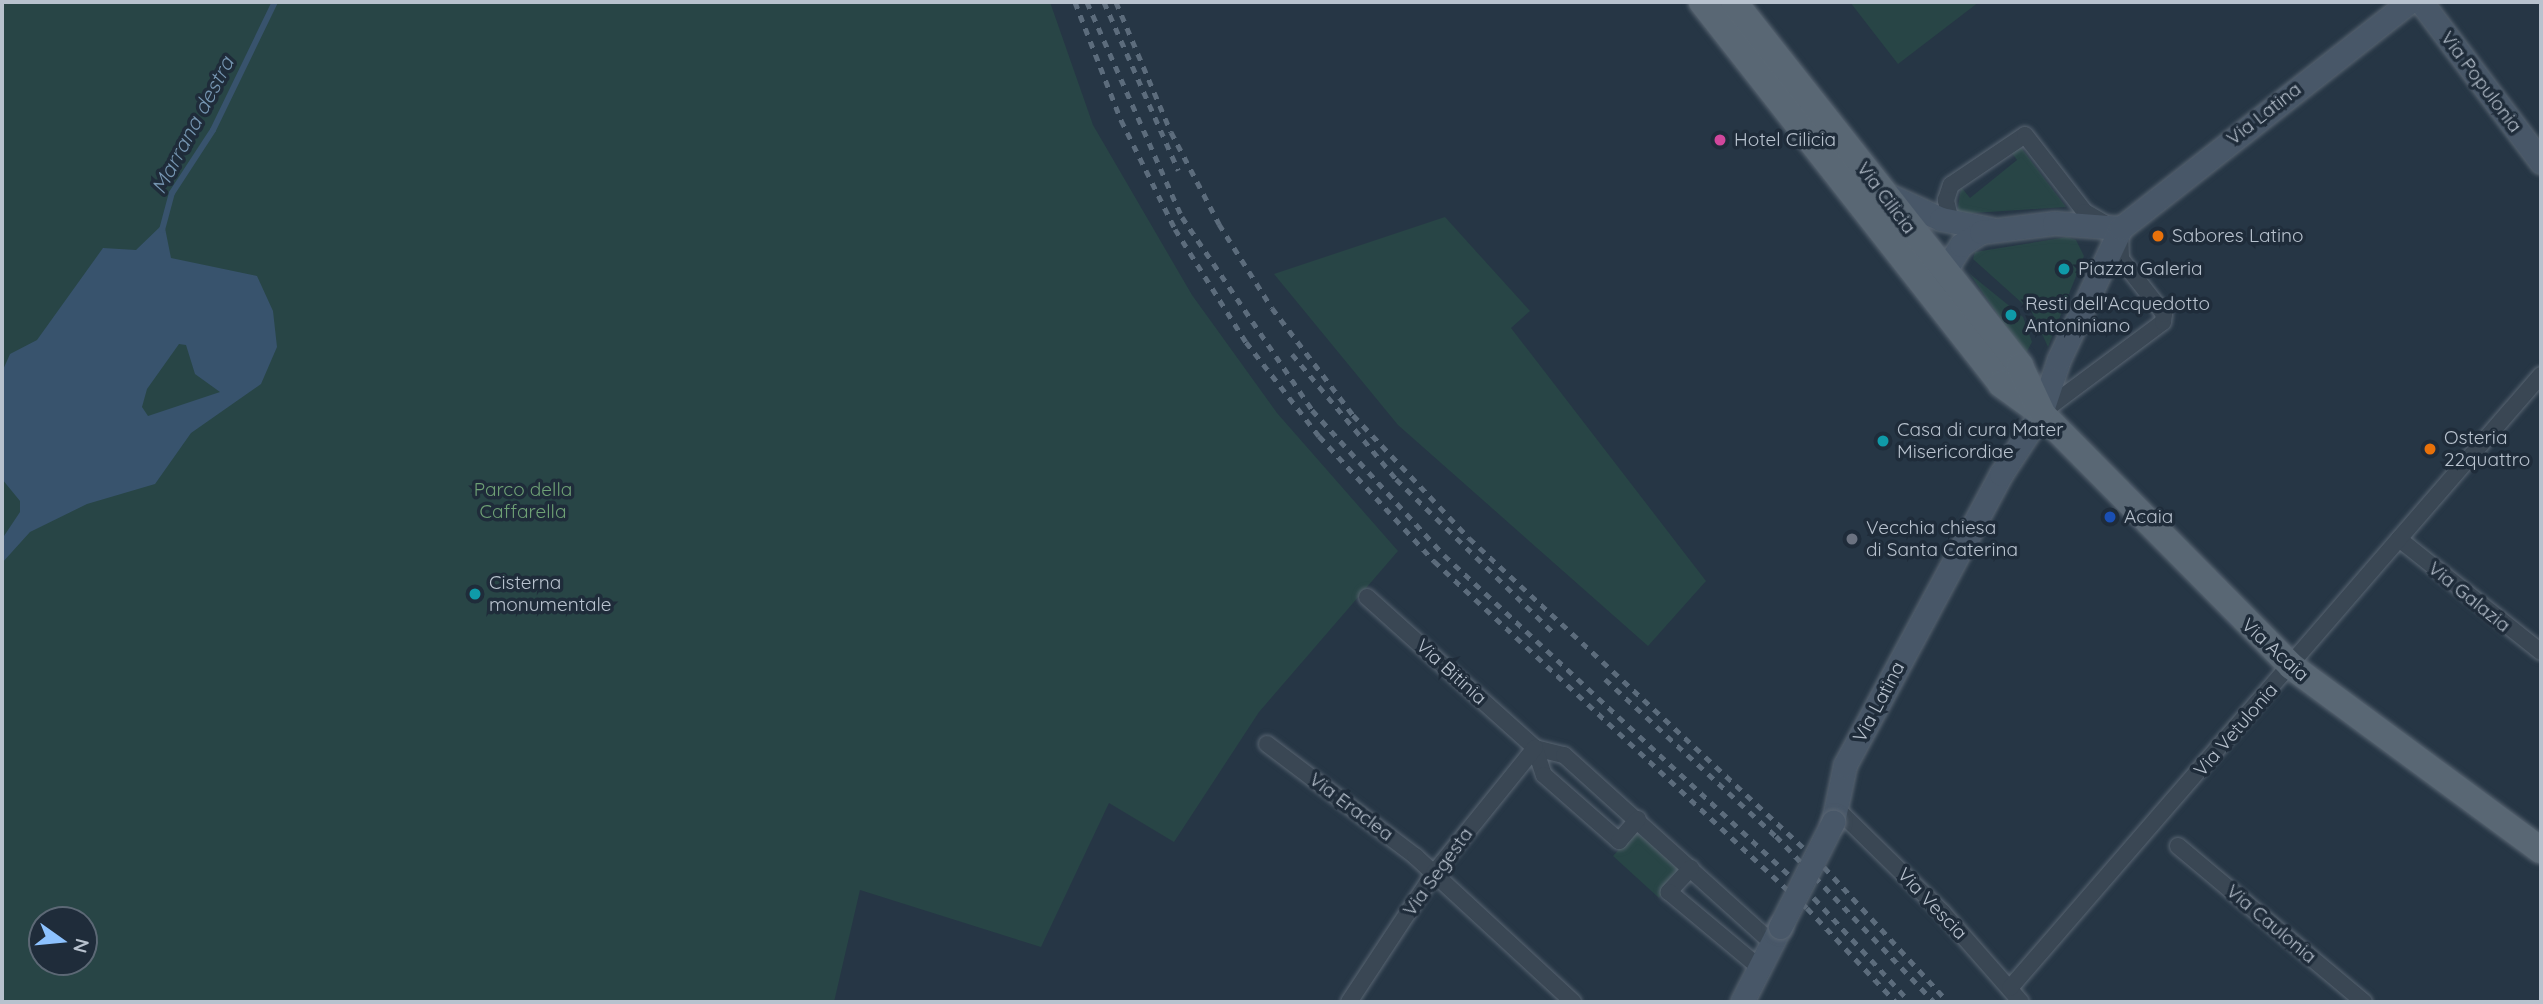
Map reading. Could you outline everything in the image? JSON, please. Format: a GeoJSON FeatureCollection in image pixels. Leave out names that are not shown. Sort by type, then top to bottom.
{"type":"FeatureCollection","features":[{"type":"Feature","properties":{"kind":"main road","name":"Via Cilicia"},"geometry":{"type":"LineString","coordinates":[[1702,2],[1937,283],[1962,295],[2020,366],[2041,413]]}},
{"type":"Feature","properties":{"kind":"main road","name":"Via Cilicia"},"geometry":{"type":"LineString","coordinates":[[1734,2],[1882,191],[1937,283]]}},
{"type":"Feature","properties":{"kind":"main road"},"geometry":{"type":"LineString","coordinates":[[1937,283],[2001,384],[2041,413]]}},
{"type":"Feature","properties":{"kind":"main road","name":"Via Acaia"},"geometry":{"type":"LineString","coordinates":[[2041,413],[2291,667],[2541,850]]}},
{"type":"Feature","properties":{"kind":"street","name":"Via Latina"},"geometry":{"type":"LineString","coordinates":[[2121,228],[2409,2]]}},
{"type":"Feature","properties":{"kind":"street","name":"Via Populonia"},"geometry":{"type":"LineString","coordinates":[[2421,2],[2541,162]]}},
{"type":"Feature","properties":{"kind":"street"},"geometry":{"type":"LineString","coordinates":[[1951,222],[1946,200],[1951,185],[2025,135],[2085,212],[2121,228]]}},
{"type":"Feature","properties":{"kind":"street"},"geometry":{"type":"LineString","coordinates":[[1882,191],[1951,222],[1994,230]]}},
{"type":"Feature","properties":{"kind":"street"},"geometry":{"type":"LineString","coordinates":[[1937,283],[1971,237],[1994,230],[2054,223],[2121,228]]}},
{"type":"Feature","properties":{"kind":"street"},"geometry":{"type":"LineString","coordinates":[[2041,413],[2059,359],[2121,228]]}},
{"type":"Feature","properties":{"kind":"street"},"geometry":{"type":"LineString","coordinates":[[2041,413],[2163,322],[2164,314],[2121,259],[2121,228]]}},
{"type":"Feature","properties":{"kind":"street","name":"Via Vetulonia"},"geometry":{"type":"LineString","coordinates":[[2010,988],[2291,667],[2541,375]]}},
{"type":"Feature","properties":{"kind":"street","name":"Via Latina"},"geometry":{"type":"LineString","coordinates":[[1742,1002],[1761,969],[1835,816],[1845,765],[2001,474],[2041,413]]}},
{"type":"Feature","properties":{"kind":"street","name":"Via Galazia"},"geometry":{"type":"LineString","coordinates":[[2399,539],[2541,652]]}},
{"type":"Feature","properties":{"kind":"street","name":"Via Bitinia"},"geometry":{"type":"LineString","coordinates":[[1367,597],[1535,748],[1564,755],[1691,868],[1777,936]]}},
{"type":"Feature","properties":{"kind":"street","name":"Via Eraclea"},"geometry":{"type":"LineString","coordinates":[[1267,744],[1434,873],[1573,1002]]}},
{"type":"Feature","properties":{"kind":"street","name":"Via Bitinia"},"geometry":{"type":"LineString","coordinates":[[1535,748],[1544,775],[1619,841],[1638,819]]}},
{"type":"Feature","properties":{"kind":"street","name":"Via Segesta"},"geometry":{"type":"LineString","coordinates":[[1349,1002],[1434,873],[1535,748]]}},
{"type":"Feature","properties":{"kind":"street","name":"Via Vescia"},"geometry":{"type":"LineString","coordinates":[[1835,816],[2010,988],[2021,1002]]}},
{"type":"Feature","properties":{"kind":"street","name":"Via Caulonia"},"geometry":{"type":"LineString","coordinates":[[2178,846],[2364,1002]]}},
{"type":"Feature","properties":{"kind":"street"},"geometry":{"type":"LineString","coordinates":[[1691,868],[1669,892],[1761,969]]}},
{"type":"Feature","properties":{"kind":"green space","name":"Parco della Caffarella"},"geometry":{"type":"Polygon","coordinates":[[[2,2],[1050,2],[1093,125],[1192,295],[1277,413],[1398,551],[1259,712],[1174,842],[1109,803],[1041,947],[860,890],[834,1002],[2,1002],[2,2]]]}},
{"type":"Feature","properties":{"kind":"green space"},"geometry":{"type":"Polygon","coordinates":[[[1850,2],[1979,2],[1898,64],[1850,2]]]}},
{"type":"Feature","properties":{"kind":"green space"},"geometry":{"type":"Polygon","coordinates":[[[2019,145],[2066,207],[1957,214],[1961,187],[1970,198],[2017,160],[2009,149],[2019,145]]]}},
{"type":"Feature","properties":{"kind":"green space"},"geometry":{"type":"Polygon","coordinates":[[[1445,217],[1530,311],[1511,328],[1706,581],[1648,646],[1398,425],[1274,274],[1445,217]]]}},
{"type":"Feature","properties":{"kind":"green space"},"geometry":{"type":"Polygon","coordinates":[[[2067,237],[2076,240],[2084,256],[2048,347],[2032,312],[1973,259],[1975,252],[2067,237]]]}},
{"type":"Feature","properties":{"kind":"green space"},"geometry":{"type":"Polygon","coordinates":[[[1970,274],[2023,317],[2032,342],[2025,355],[1970,274]]]}},
{"type":"Feature","properties":{"kind":"green space"},"geometry":{"type":"Polygon","coordinates":[[[1637,829],[1682,870],[1659,898],[1613,856],[1637,829]]]}},
{"type":"Feature","properties":{"kind":"water"},"geometry":{"type":"Polygon","coordinates":[[[164,223],[171,258],[257,276],[273,311],[277,347],[261,384],[191,433],[155,484],[87,504],[30,532],[2,563],[2,539],[20,512],[20,501],[2,479],[2,372],[10,354],[37,340],[103,248],[136,250],[164,223]],[[179,344],[147,389],[142,407],[148,416],[220,392],[195,374],[186,345],[179,344]]]}},
{"type":"Feature","properties":{"kind":"waterway","name":"Marrana destra"},"geometry":{"type":"LineString","coordinates":[[162,230],[172,193],[213,130],[275,2]]}},
{"type":"Feature","properties":{"kind":"railway"},"geometry":{"type":"LineString","coordinates":[[1075,2],[1121,120],[1175,229],[1246,342],[1319,436],[1434,561],[1807,908],[1896,1002]]}},
{"type":"Feature","properties":{"kind":"railway"},"geometry":{"type":"LineString","coordinates":[[1087,2],[1182,217],[1312,410],[1444,555],[1814,898],[1910,1002]]}},
{"type":"Feature","properties":{"kind":"railway"},"geometry":{"type":"LineString","coordinates":[[1104,2],[1178,170]]}},
{"type":"Feature","properties":{"kind":"railway"},"geometry":{"type":"LineString","coordinates":[[1116,2],[1171,132],[1219,224],[1272,308],[1353,415],[1469,538],[1824,867],[1948,1002]]}},
{"type":"Feature","properties":{"kind":"railway"},"geometry":{"type":"LineString","coordinates":[[1292,354],[1396,479],[1553,632]]}},
{"type":"Feature","properties":{"kind":"railway"},"geometry":{"type":"LineString","coordinates":[[1605,679],[1776,836],[1934,1002]]}},
{"type":"Feature","properties":{"kind":"place","name":"Hotel Cilicia"},"geometry":{"type":"Point","coordinates":[1720,140]}},
{"type":"Feature","properties":{"kind":"place","name":"Sabores Latino"},"geometry":{"type":"Point","coordinates":[2158,236]}},
{"type":"Feature","properties":{"kind":"place","name":"Piazza Galeria"},"geometry":{"type":"Point","coordinates":[2064,269]}},
{"type":"Feature","properties":{"kind":"place","name":"Resti dell'Acquedotto Antoniniano"},"geometry":{"type":"Point","coordinates":[2011,315]}},
{"type":"Feature","properties":{"kind":"place","name":"Casa di cura Mater Misericordiae"},"geometry":{"type":"Point","coordinates":[1883,441]}},
{"type":"Feature","properties":{"kind":"place","name":"Osteria 22quattro"},"geometry":{"type":"Point","coordinates":[2430,449]}},
{"type":"Feature","properties":{"kind":"place","name":"Acaia"},"geometry":{"type":"Point","coordinates":[2110,517]}},
{"type":"Feature","properties":{"kind":"place","name":"Vecchia chiesa di Santa Caterina"},"geometry":{"type":"Point","coordinates":[1852,539]}},
{"type":"Feature","properties":{"kind":"place","name":"Cisterna monumentale"},"geometry":{"type":"Point","coordinates":[475,594]}}]}
